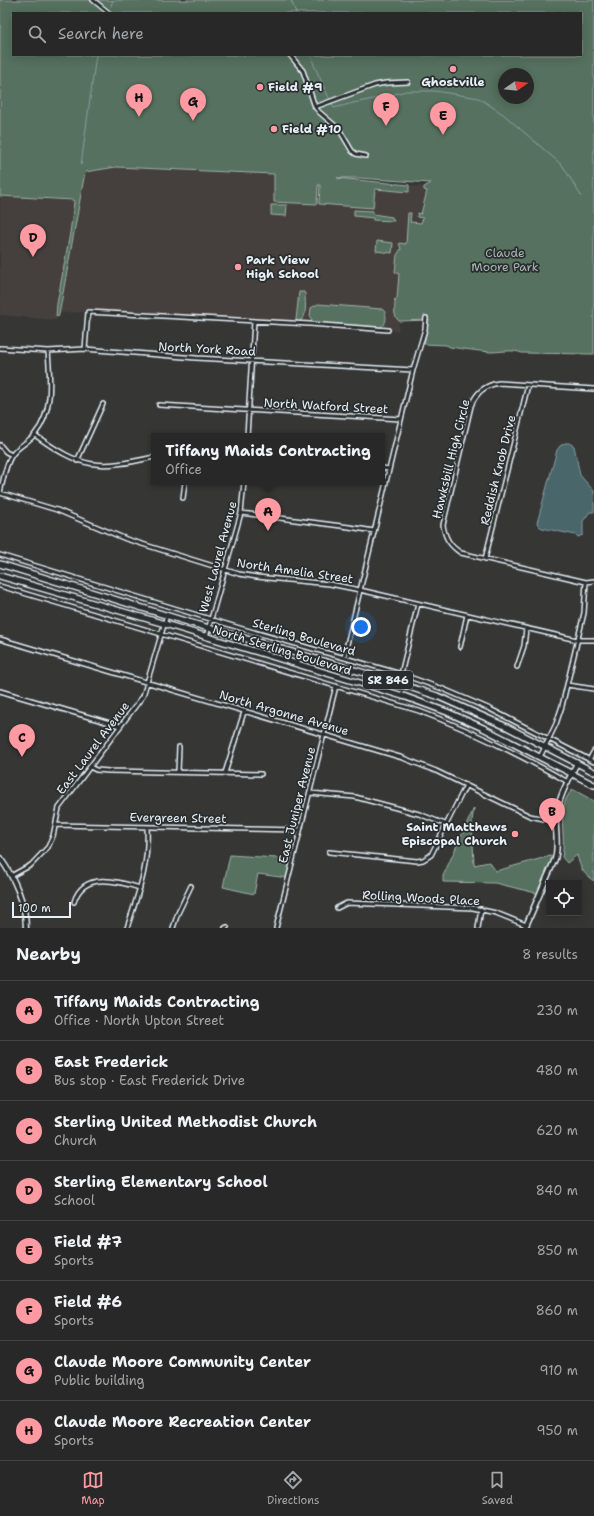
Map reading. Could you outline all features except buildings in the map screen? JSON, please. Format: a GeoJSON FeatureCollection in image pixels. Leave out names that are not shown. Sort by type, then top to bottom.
{"type":"FeatureCollection","features":[{"type":"Feature","properties":{"kind":"main road","name":"North Sterling Boulevard"},"geometry":{"type":"LineString","coordinates":[[0,564],[208,628],[382,678],[437,696],[487,717],[594,772]]}},
{"type":"Feature","properties":{"kind":"main road","name":"North Sterling Boulevard"},"geometry":{"type":"LineString","coordinates":[[0,576],[165,624],[425,704],[483,728],[594,785]]}},
{"type":"Feature","properties":{"kind":"street"},"geometry":{"type":"LineString","coordinates":[[93,0],[107,12]]}},
{"type":"Feature","properties":{"kind":"street"},"geometry":{"type":"LineString","coordinates":[[291,56],[303,71],[315,107],[340,129],[352,151],[356,154],[366,156]]}},
{"type":"Feature","properties":{"kind":"street"},"geometry":{"type":"LineString","coordinates":[[315,107],[374,85],[408,82]]}},
{"type":"Feature","properties":{"kind":"street"},"geometry":{"type":"LineString","coordinates":[[85,349],[88,312],[388,330]]}},
{"type":"Feature","properties":{"kind":"street"},"geometry":{"type":"LineString","coordinates":[[344,657],[413,370],[425,329],[426,318]]}},
{"type":"Feature","properties":{"kind":"street"},"geometry":{"type":"LineString","coordinates":[[248,433],[254,321]]}},
{"type":"Feature","properties":{"kind":"street","name":"North York Road"},"geometry":{"type":"LineString","coordinates":[[0,348],[48,351],[85,349],[196,358],[413,370]]}},
{"type":"Feature","properties":{"kind":"street"},"geometry":{"type":"LineString","coordinates":[[0,493],[12,455],[35,435],[42,424],[50,393],[48,351]]}},
{"type":"Feature","properties":{"kind":"street","name":"Hawksbill High Circle"},"geometry":{"type":"LineString","coordinates":[[594,389],[499,383],[493,384],[481,390],[471,406],[443,525],[444,534],[448,542],[454,549],[461,553],[586,582],[594,581]]}},
{"type":"Feature","properties":{"kind":"street","name":"Reddish Knob Drive"},"geometry":{"type":"LineString","coordinates":[[485,559],[528,385]]}},
{"type":"Feature","properties":{"kind":"street"},"geometry":{"type":"LineString","coordinates":[[77,461],[103,404]]}},
{"type":"Feature","properties":{"kind":"street","name":"North Watford Street"},"geometry":{"type":"LineString","coordinates":[[159,405],[401,419]]}},
{"type":"Feature","properties":{"kind":"street"},"geometry":{"type":"LineString","coordinates":[[35,435],[58,452],[77,461],[97,466],[113,466],[151,458]]}},
{"type":"Feature","properties":{"kind":"street"},"geometry":{"type":"LineString","coordinates":[[0,445],[6,452],[12,455]]}},
{"type":"Feature","properties":{"kind":"street"},"geometry":{"type":"LineString","coordinates":[[385,468],[389,469]]}},
{"type":"Feature","properties":{"kind":"street"},"geometry":{"type":"LineString","coordinates":[[183,498],[185,485]]}},
{"type":"Feature","properties":{"kind":"street","name":"West Laurel Avenue"},"geometry":{"type":"LineString","coordinates":[[206,637],[241,513],[244,485]]}},
{"type":"Feature","properties":{"kind":"street","name":"North Amelia Street"},"geometry":{"type":"LineString","coordinates":[[0,493],[57,510],[133,541],[225,570],[257,577],[330,584],[577,640],[594,640]]}},
{"type":"Feature","properties":{"kind":"street"},"geometry":{"type":"LineString","coordinates":[[241,513],[323,523],[374,532]]}},
{"type":"Feature","properties":{"kind":"street","name":"Sterling Boulevard"},"geometry":{"type":"LineString","coordinates":[[0,555],[211,619],[401,674],[464,697],[594,762]]}},
{"type":"Feature","properties":{"kind":"street"},"geometry":{"type":"LineString","coordinates":[[540,757],[560,714],[584,613],[586,582]]}},
{"type":"Feature","properties":{"kind":"street"},"geometry":{"type":"LineString","coordinates":[[0,586],[400,704],[449,723],[528,759],[568,782]]}},
{"type":"Feature","properties":{"kind":"street"},"geometry":{"type":"LineString","coordinates":[[401,674],[418,604]]}},
{"type":"Feature","properties":{"kind":"street","name":"East Laurel Avenue"},"geometry":{"type":"LineString","coordinates":[[11,876],[31,865],[43,852],[53,836],[59,808],[143,696],[163,634],[167,615]]}},
{"type":"Feature","properties":{"kind":"street"},"geometry":{"type":"LineString","coordinates":[[460,647],[467,615]]}},
{"type":"Feature","properties":{"kind":"street"},"geometry":{"type":"LineString","coordinates":[[517,667],[524,646],[526,629]]}},
{"type":"Feature","properties":{"kind":"street","name":"North Argonne Avenue"},"geometry":{"type":"LineString","coordinates":[[0,638],[244,712],[403,758],[466,784],[530,816],[556,820]]}},
{"type":"Feature","properties":{"kind":"street"},"geometry":{"type":"LineString","coordinates":[[567,684],[594,689]]}},
{"type":"Feature","properties":{"kind":"street","name":"East Juniper Avenue"},"geometry":{"type":"LineString","coordinates":[[276,928],[336,686]]}},
{"type":"Feature","properties":{"kind":"street"},"geometry":{"type":"LineString","coordinates":[[0,691],[120,726]]}},
{"type":"Feature","properties":{"kind":"street"},"geometry":{"type":"LineString","coordinates":[[224,773],[244,712]]}},
{"type":"Feature","properties":{"kind":"street"},"geometry":{"type":"LineString","coordinates":[[178,772],[179,747]]}},
{"type":"Feature","properties":{"kind":"street"},"geometry":{"type":"LineString","coordinates":[[589,760],[594,751]]}},
{"type":"Feature","properties":{"kind":"street"},"geometry":{"type":"LineString","coordinates":[[525,927],[556,855],[558,844],[556,820],[557,808],[577,763]]}},
{"type":"Feature","properties":{"kind":"street"},"geometry":{"type":"LineString","coordinates":[[90,767],[96,770],[109,771],[261,774]]}},
{"type":"Feature","properties":{"kind":"street"},"geometry":{"type":"LineString","coordinates":[[329,852],[417,861],[423,860],[430,855],[466,784]]}},
{"type":"Feature","properties":{"kind":"street"},"geometry":{"type":"LineString","coordinates":[[310,793],[355,797],[420,814],[445,824]]}},
{"type":"Feature","properties":{"kind":"street","name":"Evergreen Street"},"geometry":{"type":"LineString","coordinates":[[56,825],[300,830]]}},
{"type":"Feature","properties":{"kind":"street"},"geometry":{"type":"LineString","coordinates":[[127,928],[140,888],[147,857],[147,827]]}},
{"type":"Feature","properties":{"kind":"street"},"geometry":{"type":"LineString","coordinates":[[0,858],[11,876],[20,897],[26,928]]}},
{"type":"Feature","properties":{"kind":"street"},"geometry":{"type":"LineString","coordinates":[[74,902],[75,895],[79,890],[95,882],[110,880],[140,888]]}},
{"type":"Feature","properties":{"kind":"street"},"geometry":{"type":"LineString","coordinates":[[174,928],[178,913],[191,886]]}},
{"type":"Feature","properties":{"kind":"street","name":"Rolling Woods Place"},"geometry":{"type":"LineString","coordinates":[[337,908],[347,903],[481,909],[502,915],[525,927]]}},
{"type":"Feature","properties":{"kind":"street"},"geometry":{"type":"LineString","coordinates":[[478,928],[481,909]]}},
{"type":"Feature","properties":{"kind":"shaded area","name":"Park View High School"},"geometry":{"type":"Polygon","coordinates":[[[116,167],[274,174],[306,178],[352,180],[424,187],[432,183],[421,223],[398,331],[88,312],[57,313],[56,320],[0,315],[0,196],[77,201],[82,173],[116,167]]]}},
{"type":"Feature","properties":{"kind":"green space","name":"Claude Moore Park"},"geometry":{"type":"Polygon","coordinates":[[[0,0],[594,0],[594,354],[522,353],[510,351],[491,352],[450,347],[446,345],[424,344],[429,320],[399,321],[397,319],[395,315],[394,300],[397,299],[399,274],[395,272],[397,255],[401,249],[399,243],[406,244],[408,213],[411,213],[410,222],[421,223],[423,218],[417,217],[418,213],[421,214],[427,191],[424,190],[424,187],[431,183],[337,178],[409,185],[409,192],[375,189],[373,208],[319,204],[320,185],[318,185],[317,204],[274,202],[274,174],[116,167],[85,172],[58,317],[56,316],[57,304],[74,202],[73,200],[0,196],[0,0]]]}},
{"type":"Feature","properties":{"kind":"green space"},"geometry":{"type":"Polygon","coordinates":[[[271,205],[287,205],[286,216],[271,215],[271,205]]]}},
{"type":"Feature","properties":{"kind":"green space"},"geometry":{"type":"Polygon","coordinates":[[[354,210],[373,211],[373,214],[392,217],[394,221],[373,220],[373,218],[354,216],[354,210]]]}},
{"type":"Feature","properties":{"kind":"green space"},"geometry":{"type":"Polygon","coordinates":[[[377,241],[393,243],[392,253],[376,251],[377,241]]]}},
{"type":"Feature","properties":{"kind":"green space"},"geometry":{"type":"Polygon","coordinates":[[[299,292],[304,292],[305,294],[305,314],[298,322],[296,320],[299,292]]]}},
{"type":"Feature","properties":{"kind":"green space"},"geometry":{"type":"Polygon","coordinates":[[[318,304],[382,309],[385,312],[386,321],[381,327],[314,323],[310,317],[311,308],[318,304]]]}},
{"type":"Feature","properties":{"kind":"green space"},"geometry":{"type":"Polygon","coordinates":[[[572,790],[594,801],[594,881],[582,870],[577,855],[567,863],[562,857],[562,823],[564,806],[567,797],[572,790]]]}},
{"type":"Feature","properties":{"kind":"green space"},"geometry":{"type":"Polygon","coordinates":[[[474,808],[472,821],[474,865],[489,862],[496,871],[550,856],[555,859],[540,894],[495,883],[443,882],[443,876],[474,808]]]}},
{"type":"Feature","properties":{"kind":"green space"},"geometry":{"type":"Polygon","coordinates":[[[230,855],[292,859],[288,878],[258,874],[254,894],[223,887],[230,855]]]}},
{"type":"Feature","properties":{"kind":"water"},"geometry":{"type":"Polygon","coordinates":[[[565,443],[569,443],[574,446],[580,475],[594,491],[594,512],[590,512],[583,521],[583,535],[578,537],[576,535],[542,528],[537,523],[557,450],[565,443]]]}},
{"type":"Feature","properties":{"kind":"waterway"},"geometry":{"type":"LineString","coordinates":[[111,6],[113,0]]}},
{"type":"Feature","properties":{"kind":"waterway"},"geometry":{"type":"LineString","coordinates":[[291,0],[296,12]]}},
{"type":"Feature","properties":{"kind":"waterway"},"geometry":{"type":"LineString","coordinates":[[81,165],[96,56]]}},
{"type":"Feature","properties":{"kind":"waterway"},"geometry":{"type":"LineString","coordinates":[[311,56],[329,98]]}},
{"type":"Feature","properties":{"kind":"waterway"},"geometry":{"type":"LineString","coordinates":[[332,105],[334,108],[406,91],[435,91],[479,98],[503,114],[563,166],[581,196]]}},
{"type":"Feature","properties":{"kind":"place","name":"Ghostville"},"geometry":{"type":"Point","coordinates":[453,69]}},
{"type":"Feature","properties":{"kind":"place","name":"Field #9"},"geometry":{"type":"Point","coordinates":[260,87]}},
{"type":"Feature","properties":{"kind":"place","name":"Claude Moore Recreation Center"},"geometry":{"type":"Point","coordinates":[139,117]}},
{"type":"Feature","properties":{"kind":"place","name":"Claude Moore Community Center"},"geometry":{"type":"Point","coordinates":[193,121]}},
{"type":"Feature","properties":{"kind":"place","name":"Field #6"},"geometry":{"type":"Point","coordinates":[386,126]}},
{"type":"Feature","properties":{"kind":"place","name":"Field #10"},"geometry":{"type":"Point","coordinates":[274,129]}},
{"type":"Feature","properties":{"kind":"place","name":"Field #7"},"geometry":{"type":"Point","coordinates":[443,135]}},
{"type":"Feature","properties":{"kind":"place","name":"Sterling Elementary School"},"geometry":{"type":"Point","coordinates":[33,257]}},
{"type":"Feature","properties":{"kind":"place","name":"Park View High School"},"geometry":{"type":"Point","coordinates":[238,267]}},
{"type":"Feature","properties":{"kind":"place","name":"Tiffany Maids Contracting"},"geometry":{"type":"Point","coordinates":[268,531]}},
{"type":"Feature","properties":{"kind":"place","name":"Sterling United Methodist Church"},"geometry":{"type":"Point","coordinates":[22,757]}},
{"type":"Feature","properties":{"kind":"place","name":"East Frederick"},"geometry":{"type":"Point","coordinates":[552,831]}},
{"type":"Feature","properties":{"kind":"place","name":"Saint Matthews Episcopal Church"},"geometry":{"type":"Point","coordinates":[515,834]}}]}
